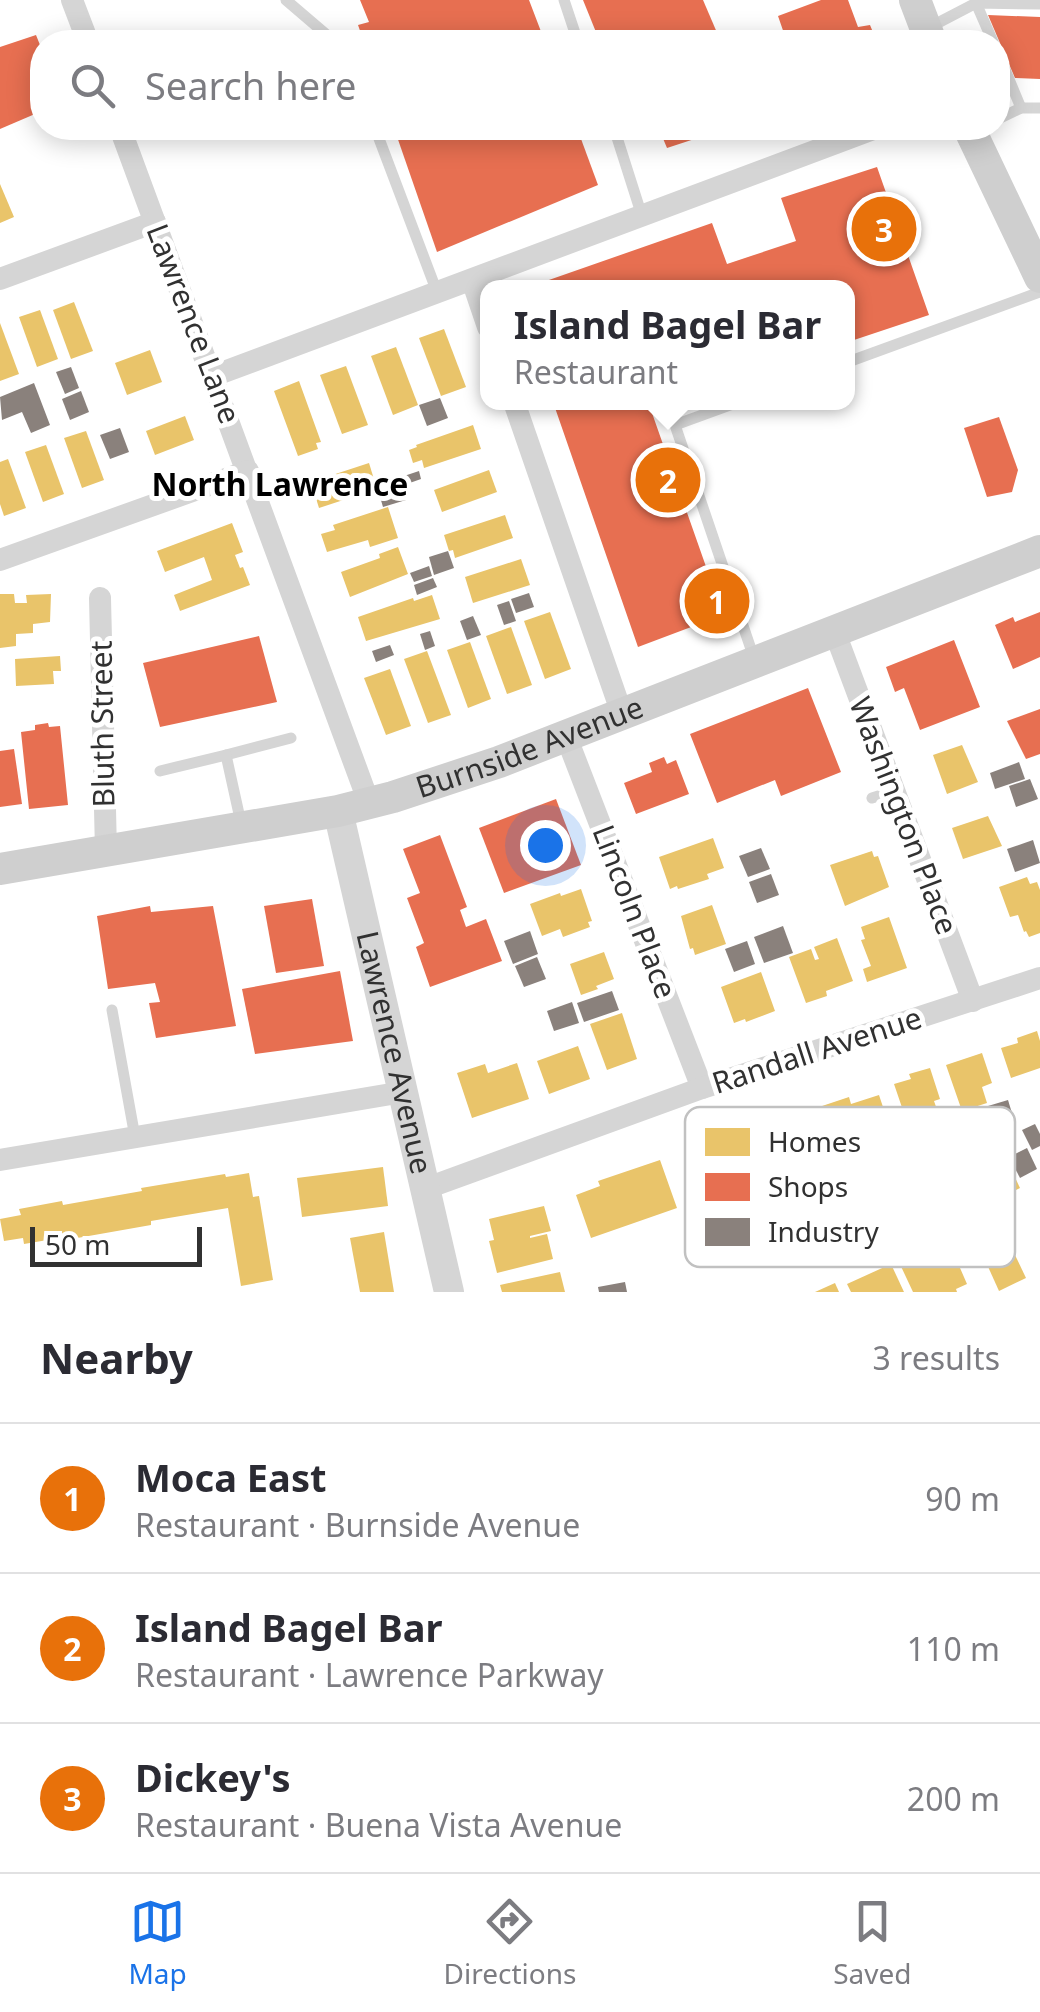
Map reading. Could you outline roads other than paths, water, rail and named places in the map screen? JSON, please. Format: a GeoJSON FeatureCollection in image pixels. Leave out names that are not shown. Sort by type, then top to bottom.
{"type":"FeatureCollection","features":[{"type":"Feature","properties":{"kind":"main road"},"geometry":{"type":"LineString","coordinates":[[985,140],[1040,277]]}},
{"type":"Feature","properties":{"kind":"main road","name":"Burnside Avenue"},"geometry":{"type":"LineString","coordinates":[[0,869],[354,807],[499,762],[1040,551]]}},
{"type":"Feature","properties":{"kind":"street"},"geometry":{"type":"LineString","coordinates":[[72,0],[83,30]]}},
{"type":"Feature","properties":{"kind":"street","name":"Lawrence Lane"},"geometry":{"type":"LineString","coordinates":[[124,140],[248,471],[354,807]]}},
{"type":"Feature","properties":{"kind":"street"},"geometry":{"type":"LineString","coordinates":[[213,376],[844,140]]}},
{"type":"Feature","properties":{"kind":"street"},"geometry":{"type":"LineString","coordinates":[[0,279],[155,222]]}},
{"type":"Feature","properties":{"kind":"street"},"geometry":{"type":"LineString","coordinates":[[472,280],[480,303]]}},
{"type":"Feature","properties":{"kind":"street"},"geometry":{"type":"LineString","coordinates":[[517,410],[622,714]]}},
{"type":"Feature","properties":{"kind":"street"},"geometry":{"type":"LineString","coordinates":[[0,560],[248,471]]}},
{"type":"Feature","properties":{"kind":"street","name":"Bluth Street"},"geometry":{"type":"LineString","coordinates":[[100,598],[106,850]]}},
{"type":"Feature","properties":{"kind":"street","name":"Washington Place"},"geometry":{"type":"LineString","coordinates":[[834,630],[883,795],[973,1001]]}},
{"type":"Feature","properties":{"kind":"street","name":"Lincoln Place"},"geometry":{"type":"LineString","coordinates":[[566,736],[702,1088]]}},
{"type":"Feature","properties":{"kind":"street","name":"Lawrence Avenue"},"geometry":{"type":"LineString","coordinates":[[354,807],[403,1092],[449,1292]]}},
{"type":"Feature","properties":{"kind":"street","name":"Randall Avenue"},"geometry":{"type":"LineString","coordinates":[[426,1188],[702,1088],[1040,978]]}},
{"type":"Feature","properties":{"kind":"street"},"geometry":{"type":"LineString","coordinates":[[0,1160],[403,1092]]}},
{"type":"Feature","properties":{"kind":"lane"},"geometry":{"type":"LineString","coordinates":[[286,0],[321,30]]}},
{"type":"Feature","properties":{"kind":"lane"},"geometry":{"type":"LineString","coordinates":[[564,0],[574,30]]}},
{"type":"Feature","properties":{"kind":"lane"},"geometry":{"type":"LineString","coordinates":[[976,3],[988,30]]}},
{"type":"Feature","properties":{"kind":"lane"},"geometry":{"type":"LineString","coordinates":[[924,24],[976,3],[1040,4]]}},
{"type":"Feature","properties":{"kind":"lane"},"geometry":{"type":"LineString","coordinates":[[1010,80],[1022,108]]}},
{"type":"Feature","properties":{"kind":"lane"},"geometry":{"type":"LineString","coordinates":[[1010,113],[1022,108],[1040,108]]}},
{"type":"Feature","properties":{"kind":"lane"},"geometry":{"type":"LineString","coordinates":[[380,140],[438,292]]}},
{"type":"Feature","properties":{"kind":"lane"},"geometry":{"type":"LineString","coordinates":[[618,140],[642,216]]}},
{"type":"Feature","properties":{"kind":"lane"},"geometry":{"type":"LineString","coordinates":[[855,359],[1040,292]]}},
{"type":"Feature","properties":{"kind":"lane"},"geometry":{"type":"LineString","coordinates":[[716,410],[675,425],[755,661]]}},
{"type":"Feature","properties":{"kind":"lane"},"geometry":{"type":"LineString","coordinates":[[160,771],[292,738]]}},
{"type":"Feature","properties":{"kind":"lane"},"geometry":{"type":"LineString","coordinates":[[226,756],[242,828]]}},
{"type":"Feature","properties":{"kind":"lane"},"geometry":{"type":"LineString","coordinates":[[112,1010],[135,1137]]}},
{"type":"Feature","properties":{"kind":"place","name":"Dickey's"},"geometry":{"type":"Point","coordinates":[884,229]}},
{"type":"Feature","properties":{"kind":"place","name":"Island Bagel Bar"},"geometry":{"type":"Point","coordinates":[668,480]}},
{"type":"Feature","properties":{"kind":"place","name":"Moca East"},"geometry":{"type":"Point","coordinates":[717,601]}},
{"type":"Feature","properties":{"kind":"district","name":"North Lawrence"},"geometry":{"type":"Point","coordinates":[280,485]}}]}
